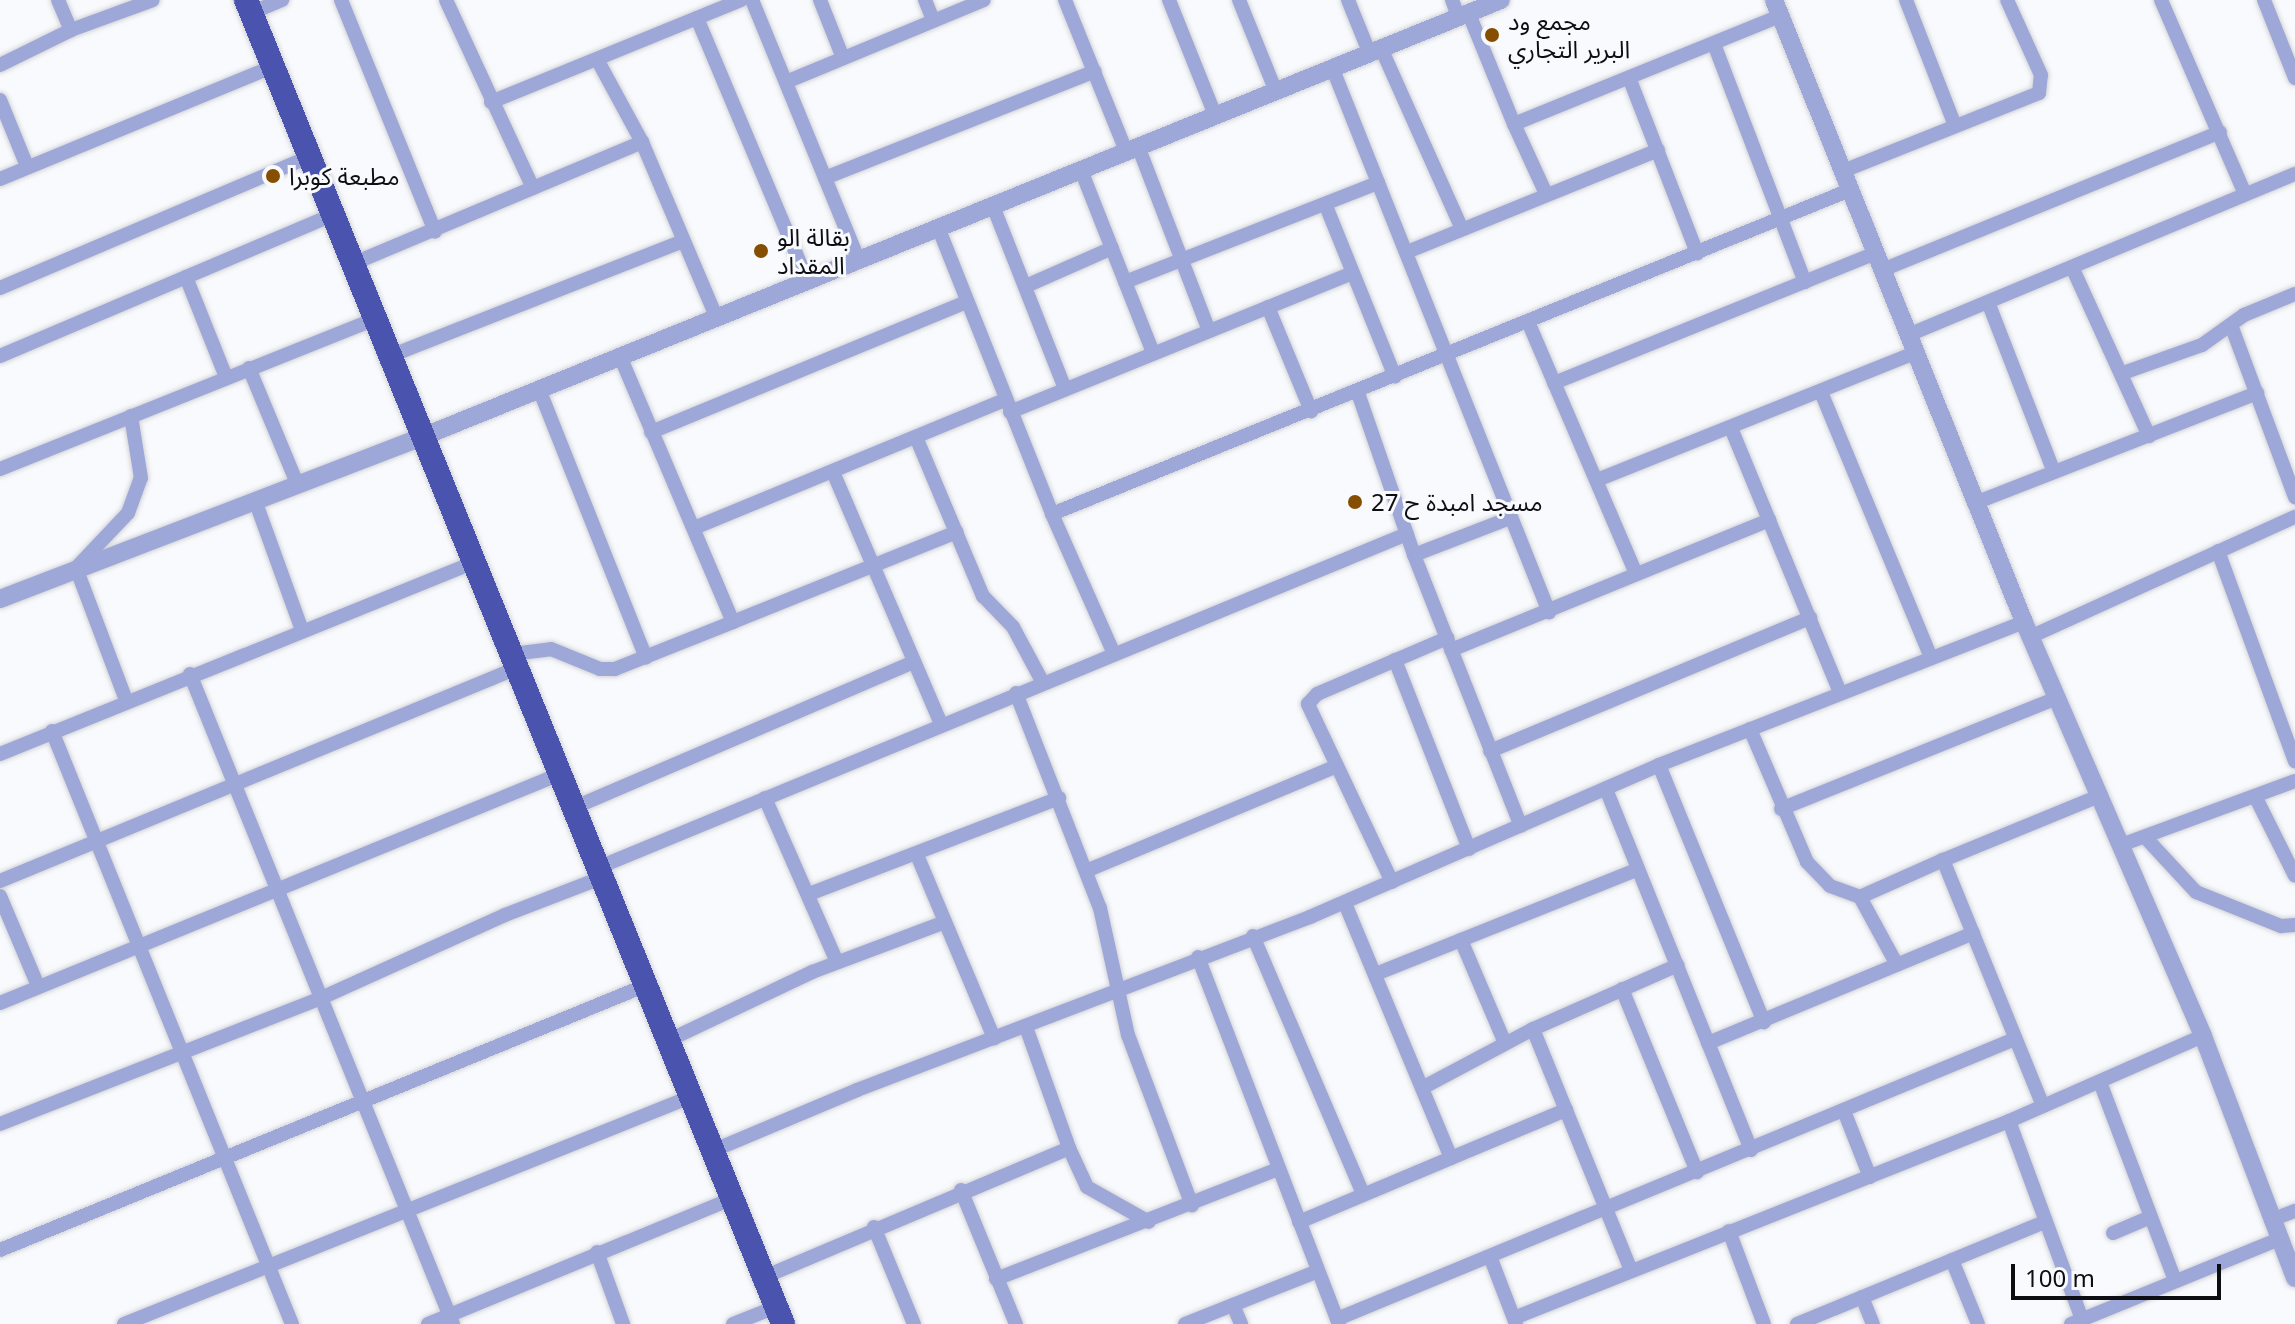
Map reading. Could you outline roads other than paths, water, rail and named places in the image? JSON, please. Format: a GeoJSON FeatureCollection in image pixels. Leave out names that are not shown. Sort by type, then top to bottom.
{"type":"FeatureCollection","features":[{"type":"Feature","properties":{"kind":"highway"},"geometry":{"type":"LineString","coordinates":[[249,7],[779,1316]]}},
{"type":"Feature","properties":{"kind":"street"},"geometry":{"type":"LineString","coordinates":[[58,0],[71,30]]}},
{"type":"Feature","properties":{"kind":"street"},"geometry":{"type":"LineString","coordinates":[[0,65],[71,30],[153,0]]}},
{"type":"Feature","properties":{"kind":"street"},"geometry":{"type":"LineString","coordinates":[[249,7],[282,0]]}},
{"type":"Feature","properties":{"kind":"street"},"geometry":{"type":"LineString","coordinates":[[341,0],[435,232]]}},
{"type":"Feature","properties":{"kind":"street"},"geometry":{"type":"LineString","coordinates":[[491,102],[598,61],[741,0]]}},
{"type":"Feature","properties":{"kind":"street"},"geometry":{"type":"LineString","coordinates":[[752,0],[858,259]]}},
{"type":"Feature","properties":{"kind":"street"},"geometry":{"type":"LineString","coordinates":[[820,0],[843,58]]}},
{"type":"Feature","properties":{"kind":"street"},"geometry":{"type":"LineString","coordinates":[[925,0],[933,20]]}},
{"type":"Feature","properties":{"kind":"street"},"geometry":{"type":"LineString","coordinates":[[786,82],[984,0]]}},
{"type":"Feature","properties":{"kind":"street"},"geometry":{"type":"LineString","coordinates":[[1065,0],[1182,261],[1209,331]]}},
{"type":"Feature","properties":{"kind":"street"},"geometry":{"type":"LineString","coordinates":[[1169,0],[1215,115]]}},
{"type":"Feature","properties":{"kind":"street"},"geometry":{"type":"LineString","coordinates":[[1239,0],[1275,89]]}},
{"type":"Feature","properties":{"kind":"street"},"geometry":{"type":"LineString","coordinates":[[1348,0],[1462,229]]}},
{"type":"Feature","properties":{"kind":"street"},"geometry":{"type":"LineString","coordinates":[[1452,0],[1464,16],[1546,194]]}},
{"type":"Feature","properties":{"kind":"street"},"geometry":{"type":"LineString","coordinates":[[0,599],[422,437],[1501,0]]}},
{"type":"Feature","properties":{"kind":"street"},"geometry":{"type":"LineString","coordinates":[[1906,0],[1955,126]]}},
{"type":"Feature","properties":{"kind":"street"},"geometry":{"type":"LineString","coordinates":[[1843,171],[2023,101],[2043,87],[2007,0]]}},
{"type":"Feature","properties":{"kind":"street"},"geometry":{"type":"LineString","coordinates":[[2161,0],[2245,194]]}},
{"type":"Feature","properties":{"kind":"street"},"geometry":{"type":"LineString","coordinates":[[2264,0],[2295,78]]}},
{"type":"Feature","properties":{"kind":"street"},"geometry":{"type":"LineString","coordinates":[[451,2],[491,102],[533,188]]}},
{"type":"Feature","properties":{"kind":"street"},"geometry":{"type":"LineString","coordinates":[[1514,124],[1714,44],[1777,8],[2027,630],[2203,1036],[2295,1278]]}},
{"type":"Feature","properties":{"kind":"street"},"geometry":{"type":"LineString","coordinates":[[697,18],[807,280]]}},
{"type":"Feature","properties":{"kind":"street"},"geometry":{"type":"LineString","coordinates":[[1714,44],[1805,282]]}},
{"type":"Feature","properties":{"kind":"street"},"geometry":{"type":"LineString","coordinates":[[598,61],[642,142],[716,316]]}},
{"type":"Feature","properties":{"kind":"street"},"geometry":{"type":"LineString","coordinates":[[0,179],[272,67]]}},
{"type":"Feature","properties":{"kind":"street"},"geometry":{"type":"LineString","coordinates":[[1332,67],[1549,612]]}},
{"type":"Feature","properties":{"kind":"street"},"geometry":{"type":"LineString","coordinates":[[825,178],[1095,71]]}},
{"type":"Feature","properties":{"kind":"street"},"geometry":{"type":"LineString","coordinates":[[1630,80],[1697,253]]}},
{"type":"Feature","properties":{"kind":"street"},"geometry":{"type":"LineString","coordinates":[[0,100],[27,166]]}},
{"type":"Feature","properties":{"kind":"street"},"geometry":{"type":"LineString","coordinates":[[1554,383],[1805,282],[1879,262],[2220,132]]}},
{"type":"Feature","properties":{"kind":"street"},"geometry":{"type":"LineString","coordinates":[[352,264],[435,232],[642,142]]}},
{"type":"Feature","properties":{"kind":"street"},"geometry":{"type":"LineString","coordinates":[[1407,252],[1658,150]]}},
{"type":"Feature","properties":{"kind":"street"},"geometry":{"type":"LineString","coordinates":[[0,288],[308,157]]}},
{"type":"Feature","properties":{"kind":"street"},"geometry":{"type":"LineString","coordinates":[[1081,170],[1153,353]]}},
{"type":"Feature","properties":{"kind":"street"},"geometry":{"type":"LineString","coordinates":[[1597,480],[1821,392],[1988,302],[2295,174]]}},
{"type":"Feature","properties":{"kind":"street"},"geometry":{"type":"LineString","coordinates":[[1125,282],[1326,206],[1378,183]]}},
{"type":"Feature","properties":{"kind":"street"},"geometry":{"type":"LineString","coordinates":[[1052,514],[1529,324],[1850,190]]}},
{"type":"Feature","properties":{"kind":"street"},"geometry":{"type":"LineString","coordinates":[[993,206],[1065,389]]}},
{"type":"Feature","properties":{"kind":"street"},"geometry":{"type":"LineString","coordinates":[[1326,206],[1395,377]]}},
{"type":"Feature","properties":{"kind":"street"},"geometry":{"type":"LineString","coordinates":[[0,356],[332,215]]}},
{"type":"Feature","properties":{"kind":"street"},"geometry":{"type":"LineString","coordinates":[[938,227],[1052,514],[1114,654]]}},
{"type":"Feature","properties":{"kind":"street"},"geometry":{"type":"LineString","coordinates":[[390,356],[683,241]]}},
{"type":"Feature","properties":{"kind":"street"},"geometry":{"type":"LineString","coordinates":[[1026,286],[1112,248]]}},
{"type":"Feature","properties":{"kind":"street"},"geometry":{"type":"LineString","coordinates":[[2072,267],[2123,373],[2149,436]]}},
{"type":"Feature","properties":{"kind":"street"},"geometry":{"type":"LineString","coordinates":[[694,528],[916,437],[1065,389],[1352,273]]}},
{"type":"Feature","properties":{"kind":"street"},"geometry":{"type":"LineString","coordinates":[[186,277],[226,377]]}},
{"type":"Feature","properties":{"kind":"street"},"geometry":{"type":"LineString","coordinates":[[2123,373],[2202,345],[2231,325],[2295,294]]}},
{"type":"Feature","properties":{"kind":"street"},"geometry":{"type":"LineString","coordinates":[[651,432],[967,302]]}},
{"type":"Feature","properties":{"kind":"street"},"geometry":{"type":"LineString","coordinates":[[1988,302],[2054,472]]}},
{"type":"Feature","properties":{"kind":"street"},"geometry":{"type":"LineString","coordinates":[[1268,307],[1311,411]]}},
{"type":"Feature","properties":{"kind":"street"},"geometry":{"type":"LineString","coordinates":[[0,469],[375,319]]}},
{"type":"Feature","properties":{"kind":"street"},"geometry":{"type":"LineString","coordinates":[[1529,324],[1636,574]]}},
{"type":"Feature","properties":{"kind":"street"},"geometry":{"type":"LineString","coordinates":[[2231,325],[2295,497]]}},
{"type":"Feature","properties":{"kind":"street"},"geometry":{"type":"LineString","coordinates":[[620,356],[733,622]]}},
{"type":"Feature","properties":{"kind":"street"},"geometry":{"type":"LineString","coordinates":[[249,368],[298,486]]}},
{"type":"Feature","properties":{"kind":"street"},"geometry":{"type":"LineString","coordinates":[[539,389],[646,658]]}},
{"type":"Feature","properties":{"kind":"street"},"geometry":{"type":"LineString","coordinates":[[1821,392],[1931,658]]}},
{"type":"Feature","properties":{"kind":"street"},"geometry":{"type":"LineString","coordinates":[[1358,393],[1414,555],[1521,826]]}},
{"type":"Feature","properties":{"kind":"street"},"geometry":{"type":"LineString","coordinates":[[1975,503],[2257,393]]}},
{"type":"Feature","properties":{"kind":"street"},"geometry":{"type":"LineString","coordinates":[[76,568],[128,513],[141,478],[131,416]]}},
{"type":"Feature","properties":{"kind":"street"},"geometry":{"type":"LineString","coordinates":[[1731,428],[1840,693]]}},
{"type":"Feature","properties":{"kind":"street"},"geometry":{"type":"LineString","coordinates":[[916,437],[983,596],[1013,627],[1043,683]]}},
{"type":"Feature","properties":{"kind":"street"},"geometry":{"type":"LineString","coordinates":[[833,472],[941,724]]}},
{"type":"Feature","properties":{"kind":"street"},"geometry":{"type":"LineString","coordinates":[[256,503],[302,630]]}},
{"type":"Feature","properties":{"kind":"street"},"geometry":{"type":"LineString","coordinates":[[712,1151],[1115,993],[1198,957],[1345,903],[1659,765],[1931,658],[2027,630],[2295,517]]}},
{"type":"Feature","properties":{"kind":"street"},"geometry":{"type":"LineString","coordinates":[[1414,555],[1510,518]]}},
{"type":"Feature","properties":{"kind":"street"},"geometry":{"type":"LineString","coordinates":[[1392,882],[1310,712],[1310,699],[1395,660],[1549,612],[1769,520]]}},
{"type":"Feature","properties":{"kind":"street"},"geometry":{"type":"LineString","coordinates":[[0,881],[237,788],[514,661],[551,649],[600,669],[646,658],[957,532]]}},
{"type":"Feature","properties":{"kind":"street"},"geometry":{"type":"LineString","coordinates":[[0,1124],[319,999],[765,798],[1407,534]]}},
{"type":"Feature","properties":{"kind":"street"},"geometry":{"type":"LineString","coordinates":[[2218,551],[2295,761]]}},
{"type":"Feature","properties":{"kind":"street"},"geometry":{"type":"LineString","coordinates":[[0,754],[190,674],[475,562]]}},
{"type":"Feature","properties":{"kind":"street"},"geometry":{"type":"LineString","coordinates":[[76,568],[126,700]]}},
{"type":"Feature","properties":{"kind":"street"},"geometry":{"type":"LineString","coordinates":[[1490,751],[1810,618]]}},
{"type":"Feature","properties":{"kind":"street"},"geometry":{"type":"LineString","coordinates":[[1395,660],[1469,849]]}},
{"type":"Feature","properties":{"kind":"street"},"geometry":{"type":"LineString","coordinates":[[573,808],[914,662]]}},
{"type":"Feature","properties":{"kind":"street"},"geometry":{"type":"LineString","coordinates":[[190,674],[361,1105],[451,1320]]}},
{"type":"Feature","properties":{"kind":"street"},"geometry":{"type":"LineString","coordinates":[[1016,693],[1086,871],[1106,931],[1115,993],[1192,1205]]}},
{"type":"Feature","properties":{"kind":"street"},"geometry":{"type":"LineString","coordinates":[[1781,809],[2057,698]]}},
{"type":"Feature","properties":{"kind":"street"},"geometry":{"type":"LineString","coordinates":[[1750,729],[1781,809],[1814,874],[1830,886],[1860,897],[1897,965]]}},
{"type":"Feature","properties":{"kind":"street"},"geometry":{"type":"LineString","coordinates":[[52,731],[292,1324]]}},
{"type":"Feature","properties":{"kind":"street"},"geometry":{"type":"LineString","coordinates":[[1659,765],[1764,1022]]}},
{"type":"Feature","properties":{"kind":"street"},"geometry":{"type":"LineString","coordinates":[[1086,871],[1337,766]]}},
{"type":"Feature","properties":{"kind":"street"},"geometry":{"type":"LineString","coordinates":[[0,1003],[560,774]]}},
{"type":"Feature","properties":{"kind":"street"},"geometry":{"type":"LineString","coordinates":[[2121,845],[2295,781]]}},
{"type":"Feature","properties":{"kind":"street"},"geometry":{"type":"LineString","coordinates":[[1606,789],[1751,1150]]}},
{"type":"Feature","properties":{"kind":"street"},"geometry":{"type":"LineString","coordinates":[[1860,897],[2099,796]]}},
{"type":"Feature","properties":{"kind":"street"},"geometry":{"type":"LineString","coordinates":[[2255,796],[2295,876]]}},
{"type":"Feature","properties":{"kind":"street"},"geometry":{"type":"LineString","coordinates":[[765,798],[837,962]]}},
{"type":"Feature","properties":{"kind":"street"},"geometry":{"type":"LineString","coordinates":[[809,894],[1059,798]]}},
{"type":"Feature","properties":{"kind":"street"},"geometry":{"type":"LineString","coordinates":[[2145,837],[2196,892],[2281,926],[2295,925]]}},
{"type":"Feature","properties":{"kind":"street"},"geometry":{"type":"LineString","coordinates":[[917,855],[994,1038]]}},
{"type":"Feature","properties":{"kind":"street"},"geometry":{"type":"LineString","coordinates":[[1943,860],[2043,1106]]}},
{"type":"Feature","properties":{"kind":"street"},"geometry":{"type":"LineString","coordinates":[[1376,974],[1638,869]]}},
{"type":"Feature","properties":{"kind":"street"},"geometry":{"type":"LineString","coordinates":[[0,896],[38,986]]}},
{"type":"Feature","properties":{"kind":"street"},"geometry":{"type":"LineString","coordinates":[[1345,903],[1451,1158]]}},
{"type":"Feature","properties":{"kind":"street"},"geometry":{"type":"LineString","coordinates":[[667,1041],[837,962],[945,922]]}},
{"type":"Feature","properties":{"kind":"street"},"geometry":{"type":"LineString","coordinates":[[1708,1043],[1973,933]]}},
{"type":"Feature","properties":{"kind":"street"},"geometry":{"type":"LineString","coordinates":[[1253,936],[1363,1194]]}},
{"type":"Feature","properties":{"kind":"street"},"geometry":{"type":"LineString","coordinates":[[1461,940],[1505,1043]]}},
{"type":"Feature","properties":{"kind":"street"},"geometry":{"type":"LineString","coordinates":[[1198,957],[1338,1321],[2015,1039]]}},
{"type":"Feature","properties":{"kind":"street"},"geometry":{"type":"LineString","coordinates":[[1422,1088],[1533,1029],[1678,965]]}},
{"type":"Feature","properties":{"kind":"street"},"geometry":{"type":"LineString","coordinates":[[0,1250],[361,1105],[644,986]]}},
{"type":"Feature","properties":{"kind":"street"},"geometry":{"type":"LineString","coordinates":[[1622,989],[1697,1172]]}},
{"type":"Feature","properties":{"kind":"street"},"geometry":{"type":"LineString","coordinates":[[1026,1027],[1069,1148],[1087,1187],[1149,1222]]}},
{"type":"Feature","properties":{"kind":"street"},"geometry":{"type":"LineString","coordinates":[[1533,1029],[1631,1270]]}},
{"type":"Feature","properties":{"kind":"street"},"geometry":{"type":"LineString","coordinates":[[1491,1259],[1515,1321],[1631,1270],[2009,1121],[2203,1036]]}},
{"type":"Feature","properties":{"kind":"street"},"geometry":{"type":"LineString","coordinates":[[2100,1082],[2175,1281]]}},
{"type":"Feature","properties":{"kind":"street"},"geometry":{"type":"LineString","coordinates":[[124,1324],[690,1097]]}},
{"type":"Feature","properties":{"kind":"street"},"geometry":{"type":"LineString","coordinates":[[1299,1222],[1566,1110]]}},
{"type":"Feature","properties":{"kind":"street"},"geometry":{"type":"LineString","coordinates":[[1844,1111],[1870,1177]]}},
{"type":"Feature","properties":{"kind":"street"},"geometry":{"type":"LineString","coordinates":[[2009,1121],[2076,1322],[2279,1239]]}},
{"type":"Feature","properties":{"kind":"street"},"geometry":{"type":"LineString","coordinates":[[764,1277],[961,1190],[1069,1148]]}},
{"type":"Feature","properties":{"kind":"street"},"geometry":{"type":"LineString","coordinates":[[996,1279],[1149,1222],[1278,1169]]}},
{"type":"Feature","properties":{"kind":"street"},"geometry":{"type":"LineString","coordinates":[[961,1190],[1016,1324]]}},
{"type":"Feature","properties":{"kind":"street"},"geometry":{"type":"LineString","coordinates":[[428,1324],[451,1320],[597,1252],[732,1199]]}},
{"type":"Feature","properties":{"kind":"street"},"geometry":{"type":"LineString","coordinates":[[2271,1220],[2295,1211]]}},
{"type":"Feature","properties":{"kind":"street"},"geometry":{"type":"LineString","coordinates":[[2113,1233],[2149,1218]]}},
{"type":"Feature","properties":{"kind":"street"},"geometry":{"type":"LineString","coordinates":[[1797,1324],[2044,1222]]}},
{"type":"Feature","properties":{"kind":"street"},"geometry":{"type":"LineString","coordinates":[[874,1227],[914,1324]]}},
{"type":"Feature","properties":{"kind":"street"},"geometry":{"type":"LineString","coordinates":[[1729,1231],[1764,1324]]}},
{"type":"Feature","properties":{"kind":"street"},"geometry":{"type":"LineString","coordinates":[[597,1252],[623,1324]]}},
{"type":"Feature","properties":{"kind":"street"},"geometry":{"type":"LineString","coordinates":[[1952,1260],[1978,1324]]}},
{"type":"Feature","properties":{"kind":"street"},"geometry":{"type":"LineString","coordinates":[[1185,1324],[1318,1271]]}},
{"type":"Feature","properties":{"kind":"street"},"geometry":{"type":"LineString","coordinates":[[1862,1297],[1873,1324]]}},
{"type":"Feature","properties":{"kind":"street"},"geometry":{"type":"LineString","coordinates":[[1233,1305],[1241,1324]]}},
{"type":"Feature","properties":{"kind":"street"},"geometry":{"type":"LineString","coordinates":[[733,1324],[779,1316]]}},
{"type":"Feature","properties":{"kind":"place","name":"مجمع ود البرير التجاري"},"geometry":{"type":"Point","coordinates":[1492,35]}},
{"type":"Feature","properties":{"kind":"place","name":"مطبعة كوبرا"},"geometry":{"type":"Point","coordinates":[273,176]}},
{"type":"Feature","properties":{"kind":"place","name":"بقالة الو المقداد"},"geometry":{"type":"Point","coordinates":[761,251]}},
{"type":"Feature","properties":{"kind":"place","name":"مسجد امبدة ح 27"},"geometry":{"type":"Point","coordinates":[1355,502]}}]}
